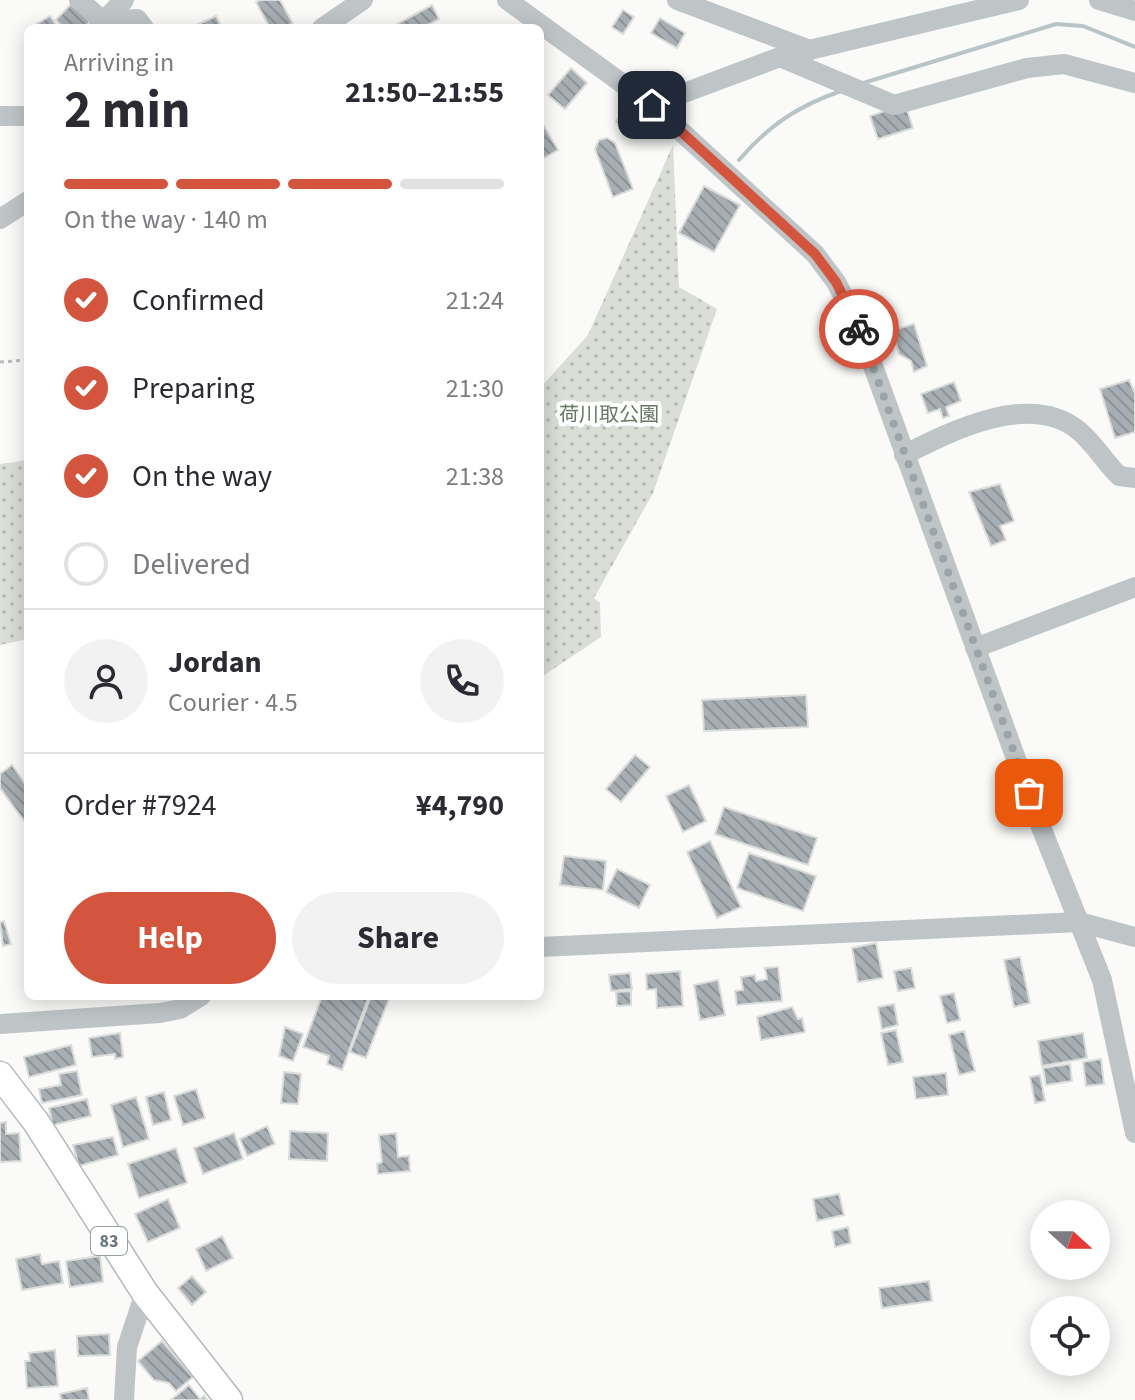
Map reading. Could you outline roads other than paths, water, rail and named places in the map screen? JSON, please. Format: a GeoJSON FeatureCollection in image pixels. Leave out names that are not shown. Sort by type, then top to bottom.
{"type":"FeatureCollection","features":[{"type":"Feature","properties":{"kind":"main road","name":"83"},"geometry":{"type":"LineString","coordinates":[[0,1075],[43,1133],[145,1293],[229,1400]]}},
{"type":"Feature","properties":{"kind":"street"},"geometry":{"type":"LineString","coordinates":[[79,0],[100,24]]}},
{"type":"Feature","properties":{"kind":"street"},"geometry":{"type":"LineString","coordinates":[[102,24],[124,0]]}},
{"type":"Feature","properties":{"kind":"street"},"geometry":{"type":"LineString","coordinates":[[328,24],[363,0]]}},
{"type":"Feature","properties":{"kind":"street"},"geometry":{"type":"LineString","coordinates":[[507,0],[540,24]]}},
{"type":"Feature","properties":{"kind":"street"},"geometry":{"type":"LineString","coordinates":[[677,0],[811,60],[874,98],[894,105],[1027,68],[1064,64],[1135,83]]}},
{"type":"Feature","properties":{"kind":"street"},"geometry":{"type":"LineString","coordinates":[[1099,0],[1135,11]]}},
{"type":"Feature","properties":{"kind":"street"},"geometry":{"type":"LineString","coordinates":[[652,105],[780,57],[811,60],[1008,2]]}},
{"type":"Feature","properties":{"kind":"street"},"geometry":{"type":"LineString","coordinates":[[107,24],[137,19],[141,24]]}},
{"type":"Feature","properties":{"kind":"street"},"geometry":{"type":"LineString","coordinates":[[544,27],[652,105],[815,254],[836,282],[857,322],[975,648],[1102,980],[1135,1133]]}},
{"type":"Feature","properties":{"kind":"street"},"geometry":{"type":"LineString","coordinates":[[0,116],[24,116]]}},
{"type":"Feature","properties":{"kind":"street"},"geometry":{"type":"LineString","coordinates":[[0,219],[24,204]]}},
{"type":"Feature","properties":{"kind":"street"},"geometry":{"type":"LineString","coordinates":[[904,455],[942,436],[1036,411],[1077,429],[1119,476],[1135,478]]}},
{"type":"Feature","properties":{"kind":"street"},"geometry":{"type":"LineString","coordinates":[[975,648],[1135,587]]}},
{"type":"Feature","properties":{"kind":"street"},"geometry":{"type":"LineString","coordinates":[[544,947],[1079,922],[1135,937]]}},
{"type":"Feature","properties":{"kind":"street"},"geometry":{"type":"LineString","coordinates":[[0,1024],[160,1013],[180,1009],[195,1000]]}},
{"type":"Feature","properties":{"kind":"street"},"geometry":{"type":"LineString","coordinates":[[124,1400],[127,1347],[145,1293]]}},
{"type":"Feature","properties":{"kind":"waterway"},"geometry":{"type":"LineString","coordinates":[[860,84],[1056,24],[1083,26],[1135,47]]}},
{"type":"Feature","properties":{"kind":"waterway"},"geometry":{"type":"LineString","coordinates":[[739,160],[785,118],[841,91]]}},
{"type":"Feature","properties":{"kind":"park label","name":"荷川取公園"},"geometry":{"type":"Point","coordinates":[609,415]}}]}
